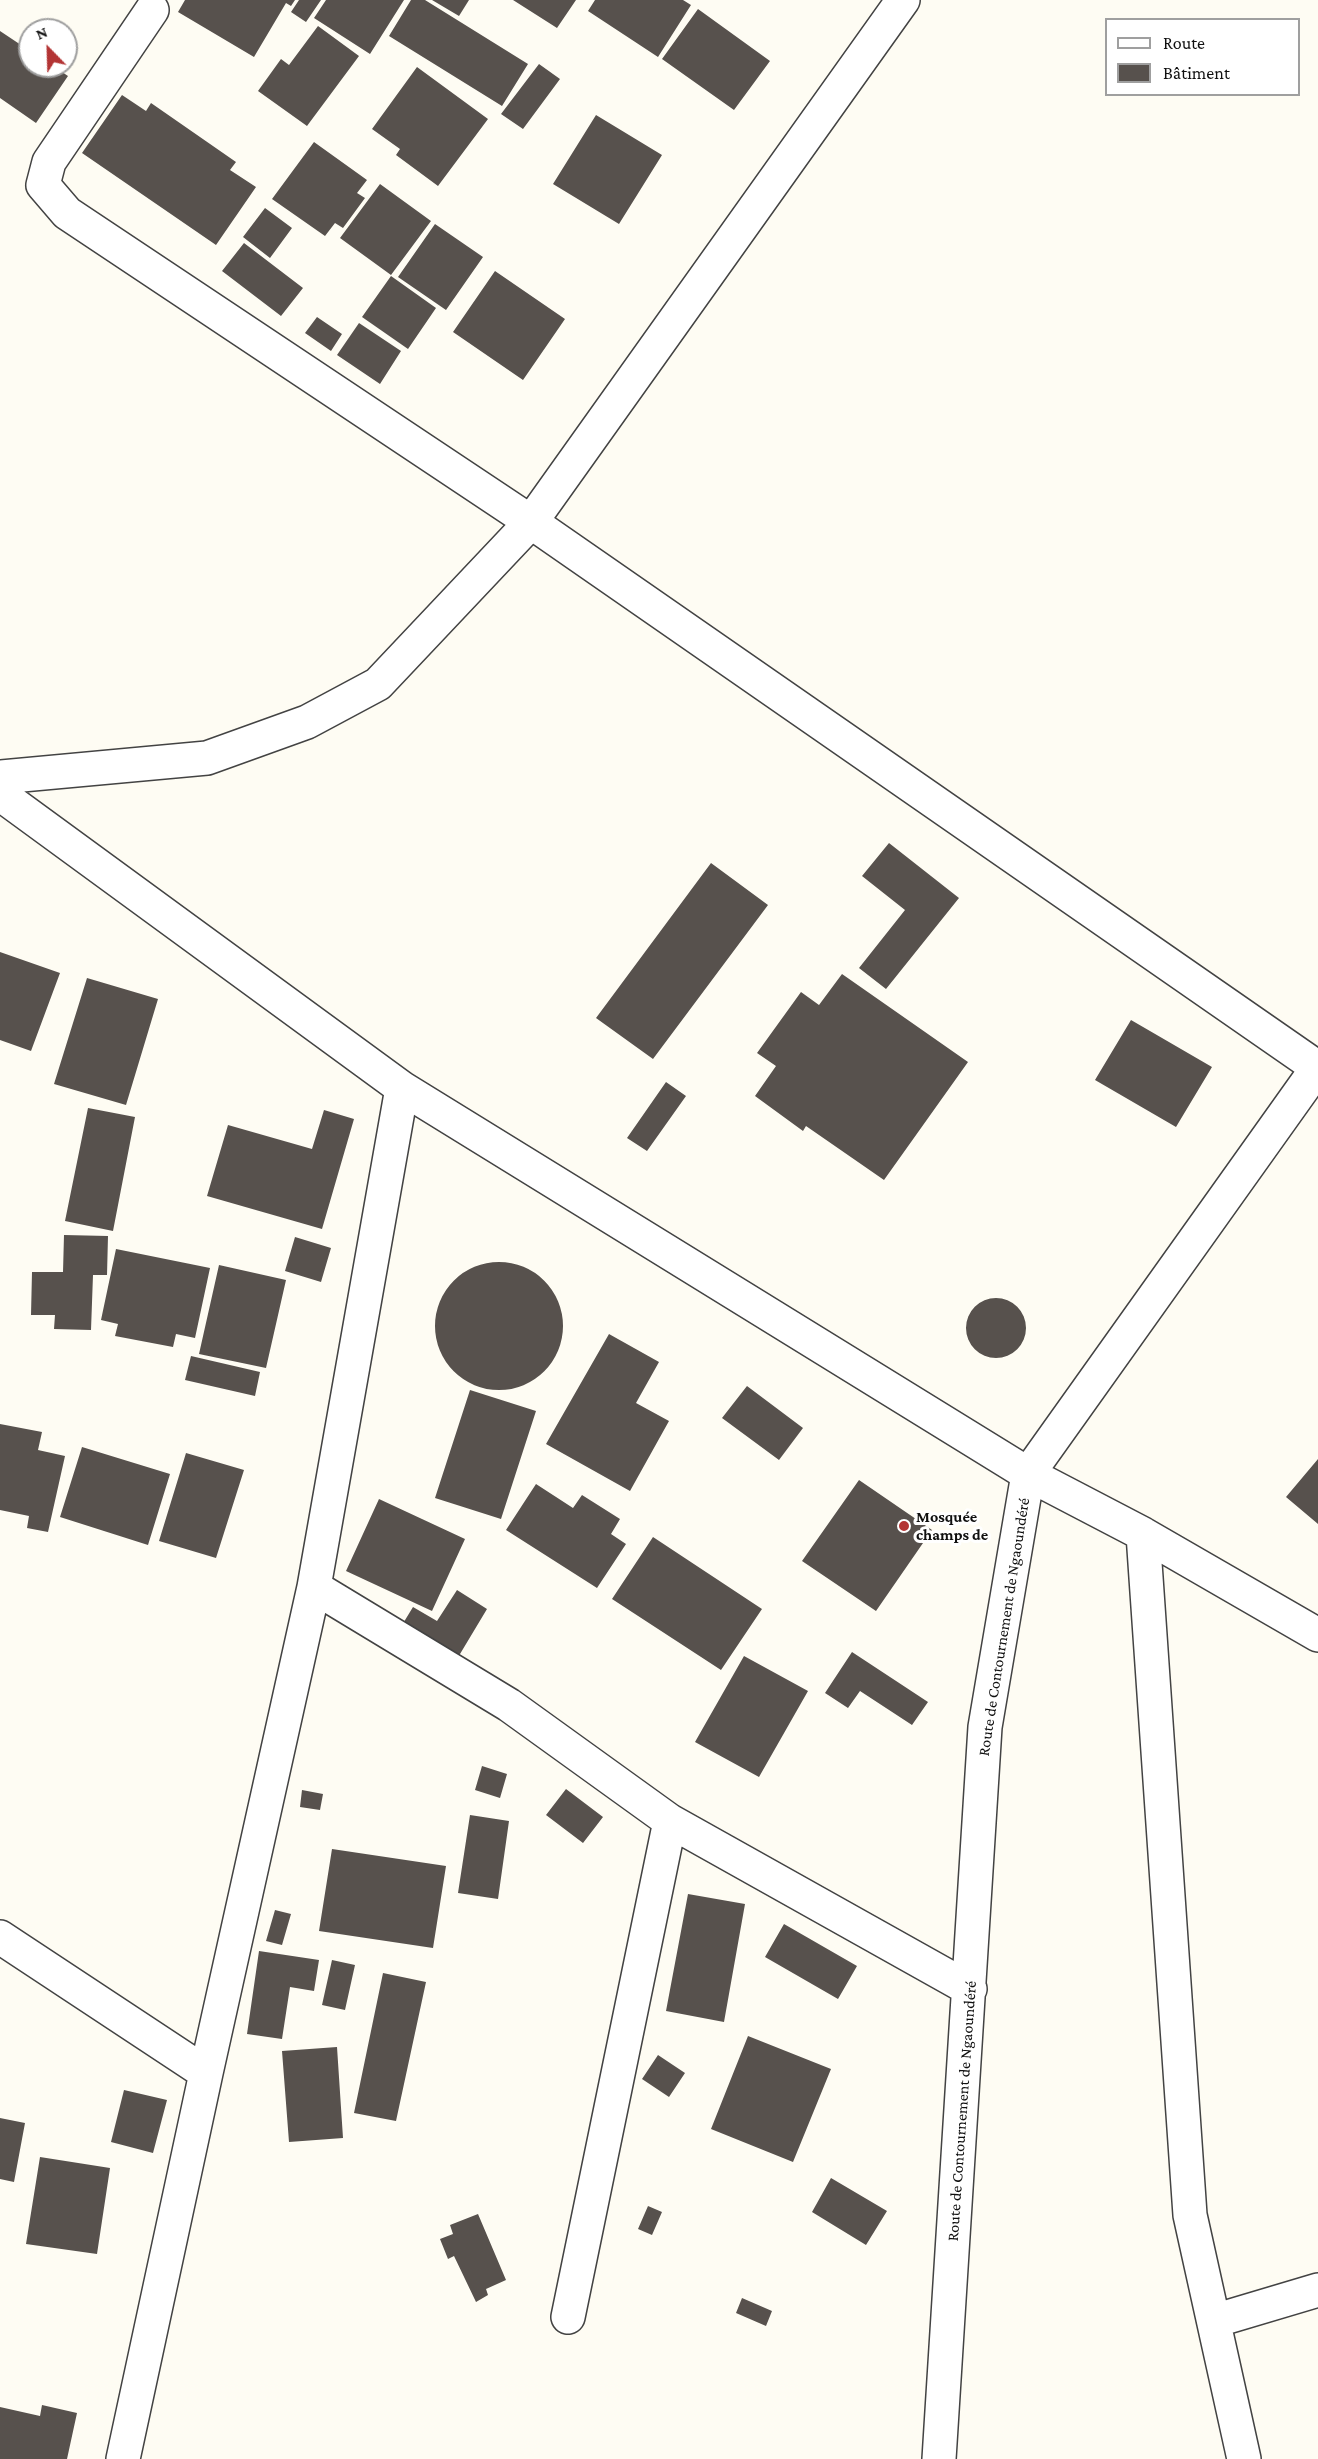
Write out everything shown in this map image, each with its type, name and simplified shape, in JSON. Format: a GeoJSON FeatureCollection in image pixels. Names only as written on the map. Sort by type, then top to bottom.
{"type":"FeatureCollection","features":[{"type":"Feature","properties":{"kind":"street"},"geometry":{"type":"LineString","coordinates":[[0,777],[207,758],[307,722],[378,684],[531,522],[903,0]]}},
{"type":"Feature","properties":{"kind":"street"},"geometry":{"type":"LineString","coordinates":[[152,10],[49,162],[43,186],[67,213],[531,522],[1318,1068]]}},
{"type":"Feature","properties":{"kind":"street"},"geometry":{"type":"LineString","coordinates":[[0,794],[402,1088],[1028,1474],[1143,1534],[1318,1635]]}},
{"type":"Feature","properties":{"kind":"street","name":"Route de Contournement de Ngaoundéré"},"geometry":{"type":"LineString","coordinates":[[939,2459],[985,1727],[1028,1474],[1318,1068]]}},
{"type":"Feature","properties":{"kind":"street"},"geometry":{"type":"LineString","coordinates":[[123,2459],[314,1587],[402,1088]]}},
{"type":"Feature","properties":{"kind":"street"},"geometry":{"type":"LineString","coordinates":[[1143,1534],[1190,2216],[1245,2459]]}},
{"type":"Feature","properties":{"kind":"street"},"geometry":{"type":"LineString","coordinates":[[314,1587],[509,1705],[670,1821],[970,1989]]}},
{"type":"Feature","properties":{"kind":"street"},"geometry":{"type":"LineString","coordinates":[[568,2317],[670,1821]]}},
{"type":"Feature","properties":{"kind":"street"},"geometry":{"type":"LineString","coordinates":[[0,1936],[206,2073]]}},
{"type":"Feature","properties":{"kind":"street"},"geometry":{"type":"LineString","coordinates":[[1214,2321],[1318,2290]]}},
{"type":"Feature","properties":{"kind":"building"},"geometry":{"type":"Polygon","coordinates":[[[185,0],[295,0],[291,6],[286,3],[254,57],[178,12],[185,0]]]}},
{"type":"Feature","properties":{"kind":"building"},"geometry":{"type":"Polygon","coordinates":[[[299,0],[321,0],[306,22],[291,12],[299,0]]]}},
{"type":"Feature","properties":{"kind":"building"},"geometry":{"type":"Polygon","coordinates":[[[326,0],[404,0],[370,54],[314,18],[326,0]]]}},
{"type":"Feature","properties":{"kind":"building"},"geometry":{"type":"Polygon","coordinates":[[[411,0],[425,0],[528,64],[502,106],[389,36],[411,0]]]}},
{"type":"Feature","properties":{"kind":"building"},"geometry":{"type":"Polygon","coordinates":[[[432,0],[469,0],[459,16],[432,0]]]}},
{"type":"Feature","properties":{"kind":"building"},"geometry":{"type":"Polygon","coordinates":[[[513,0],[576,0],[557,28],[513,0]]]}},
{"type":"Feature","properties":{"kind":"building"},"geometry":{"type":"Polygon","coordinates":[[[595,0],[683,0],[691,5],[658,57],[588,11],[595,0]]]}},
{"type":"Feature","properties":{"kind":"building"},"geometry":{"type":"Polygon","coordinates":[[[698,9],[770,61],[734,110],[662,59],[698,9]]]}},
{"type":"Feature","properties":{"kind":"building"},"geometry":{"type":"Polygon","coordinates":[[[318,26],[359,56],[307,126],[258,91],[281,59],[289,65],[318,26]]]}},
{"type":"Feature","properties":{"kind":"building"},"geometry":{"type":"Polygon","coordinates":[[[0,31],[18,43],[18,78],[67,78],[36,123],[0,98],[0,31]]]}},
{"type":"Feature","properties":{"kind":"building"},"geometry":{"type":"Polygon","coordinates":[[[539,64],[560,79],[523,129],[501,114],[539,64]]]}},
{"type":"Feature","properties":{"kind":"building"},"geometry":{"type":"Polygon","coordinates":[[[417,67],[488,119],[438,186],[396,155],[400,149],[372,129],[417,67]]]}},
{"type":"Feature","properties":{"kind":"building"},"geometry":{"type":"Polygon","coordinates":[[[122,95],[146,111],[151,103],[236,162],[230,170],[256,187],[216,245],[82,153],[122,95]]]}},
{"type":"Feature","properties":{"kind":"building"},"geometry":{"type":"Polygon","coordinates":[[[596,115],[662,155],[619,224],[553,184],[596,115]]]}},
{"type":"Feature","properties":{"kind":"building"},"geometry":{"type":"Polygon","coordinates":[[[314,142],[367,180],[357,193],[365,198],[343,228],[335,223],[325,236],[272,199],[314,142]]]}},
{"type":"Feature","properties":{"kind":"building"},"geometry":{"type":"Polygon","coordinates":[[[380,184],[431,221],[391,275],[340,238],[380,184]]]}},
{"type":"Feature","properties":{"kind":"building"},"geometry":{"type":"Polygon","coordinates":[[[265,208],[292,228],[270,258],[243,237],[265,208]]]}},
{"type":"Feature","properties":{"kind":"building"},"geometry":{"type":"Polygon","coordinates":[[[435,224],[483,257],[446,310],[398,277],[435,224]]]}},
{"type":"Feature","properties":{"kind":"building"},"geometry":{"type":"Polygon","coordinates":[[[244,243],[303,288],[281,316],[222,271],[244,243]]]}},
{"type":"Feature","properties":{"kind":"building"},"geometry":{"type":"Polygon","coordinates":[[[495,271],[565,319],[523,380],[453,332],[495,271]]]}},
{"type":"Feature","properties":{"kind":"building"},"geometry":{"type":"Polygon","coordinates":[[[391,276],[436,308],[408,349],[362,317],[391,276]]]}},
{"type":"Feature","properties":{"kind":"building"},"geometry":{"type":"Polygon","coordinates":[[[317,317],[342,334],[331,351],[305,333],[317,317]]]}},
{"type":"Feature","properties":{"kind":"building"},"geometry":{"type":"Polygon","coordinates":[[[359,323],[401,351],[380,384],[337,355],[359,323]]]}},
{"type":"Feature","properties":{"kind":"building"},"geometry":{"type":"Polygon","coordinates":[[[889,843],[959,898],[886,989],[859,968],[905,910],[862,876],[889,843]]]}},
{"type":"Feature","properties":{"kind":"building"},"geometry":{"type":"Polygon","coordinates":[[[711,863],[768,905],[653,1059],[596,1018],[711,863]]]}},
{"type":"Feature","properties":{"kind":"building"},"geometry":{"type":"Polygon","coordinates":[[[0,952],[60,973],[31,1051],[0,1040],[0,952]]]}},
{"type":"Feature","properties":{"kind":"building"},"geometry":{"type":"Polygon","coordinates":[[[842,974],[968,1062],[884,1180],[806,1126],[803,1131],[755,1096],[776,1066],[757,1053],[801,992],[819,1005],[842,974]]]}},
{"type":"Feature","properties":{"kind":"building"},"geometry":{"type":"Polygon","coordinates":[[[87,978],[158,999],[126,1105],[54,1084],[87,978]]]}},
{"type":"Feature","properties":{"kind":"building"},"geometry":{"type":"Polygon","coordinates":[[[1131,1020],[1212,1067],[1176,1127],[1095,1080],[1131,1020]]]}},
{"type":"Feature","properties":{"kind":"building"},"geometry":{"type":"Polygon","coordinates":[[[666,1082],[686,1096],[647,1151],[627,1138],[666,1082]]]}},
{"type":"Feature","properties":{"kind":"building"},"geometry":{"type":"Polygon","coordinates":[[[88,1108],[135,1117],[113,1231],[65,1221],[88,1108]]]}},
{"type":"Feature","properties":{"kind":"building"},"geometry":{"type":"Polygon","coordinates":[[[324,1110],[354,1119],[322,1229],[207,1196],[228,1125],[312,1149],[324,1110]]]}},
{"type":"Feature","properties":{"kind":"building"},"geometry":{"type":"Polygon","coordinates":[[[64,1235],[108,1236],[107,1275],[93,1275],[91,1330],[54,1329],[55,1315],[31,1315],[32,1272],[63,1272],[64,1235]]]}},
{"type":"Feature","properties":{"kind":"building"},"geometry":{"type":"Polygon","coordinates":[[[295,1237],[331,1248],[321,1282],[285,1271],[295,1237]]]}},
{"type":"Feature","properties":{"kind":"building"},"geometry":{"type":"Polygon","coordinates":[[[116,1249],[210,1268],[195,1338],[176,1334],[173,1347],[115,1336],[118,1324],[101,1320],[116,1249]]]}},
{"type":"Feature","properties":{"kind":"building"},"geometry":{"type":"Polygon","coordinates":[[[499,1262],[523,1267],[544,1281],[558,1302],[563,1326],[558,1350],[544,1371],[523,1385],[499,1390],[475,1385],[454,1371],[440,1350],[435,1326],[440,1302],[454,1281],[475,1267],[499,1262]]]}},
{"type":"Feature","properties":{"kind":"building"},"geometry":{"type":"Polygon","coordinates":[[[219,1265],[286,1280],[266,1368],[199,1354],[219,1265]]]}},
{"type":"Feature","properties":{"kind":"building"},"geometry":{"type":"Polygon","coordinates":[[[996,1298],[1013,1303],[1021,1311],[1026,1328],[1021,1345],[1013,1353],[996,1358],[979,1353],[971,1345],[966,1328],[971,1311],[979,1303],[996,1298]]]}},
{"type":"Feature","properties":{"kind":"building"},"geometry":{"type":"Polygon","coordinates":[[[609,1334],[659,1362],[636,1403],[669,1421],[630,1491],[546,1444],[609,1334]]]}},
{"type":"Feature","properties":{"kind":"building"},"geometry":{"type":"Polygon","coordinates":[[[191,1356],[260,1372],[255,1396],[185,1380],[191,1356]]]}},
{"type":"Feature","properties":{"kind":"building"},"geometry":{"type":"Polygon","coordinates":[[[747,1386],[803,1428],[779,1460],[722,1418],[747,1386]]]}},
{"type":"Feature","properties":{"kind":"building"},"geometry":{"type":"Polygon","coordinates":[[[470,1390],[536,1411],[501,1519],[435,1498],[470,1390]]]}},
{"type":"Feature","properties":{"kind":"building"},"geometry":{"type":"Polygon","coordinates":[[[0,1424],[42,1432],[38,1450],[65,1456],[48,1532],[27,1528],[29,1516],[0,1510],[0,1424]]]}},
{"type":"Feature","properties":{"kind":"building"},"geometry":{"type":"Polygon","coordinates":[[[82,1447],[170,1474],[148,1545],[60,1517],[82,1447]]]}},
{"type":"Feature","properties":{"kind":"building"},"geometry":{"type":"Polygon","coordinates":[[[186,1453],[244,1470],[216,1558],[159,1541],[186,1453]]]}},
{"type":"Feature","properties":{"kind":"building"},"geometry":{"type":"Polygon","coordinates":[[[1318,1459],[1318,1524],[1286,1497],[1318,1459]]]}},
{"type":"Feature","properties":{"kind":"building"},"geometry":{"type":"Polygon","coordinates":[[[859,1480],[932,1530],[876,1611],[802,1561],[859,1480]]]}},
{"type":"Feature","properties":{"kind":"building"},"geometry":{"type":"Polygon","coordinates":[[[536,1484],[573,1508],[582,1495],[620,1519],[611,1534],[626,1544],[597,1588],[506,1530],[536,1484]]]}},
{"type":"Feature","properties":{"kind":"building"},"geometry":{"type":"Polygon","coordinates":[[[379,1499],[465,1539],[432,1611],[346,1571],[379,1499]]]}},
{"type":"Feature","properties":{"kind":"building"},"geometry":{"type":"Polygon","coordinates":[[[653,1537],[762,1609],[721,1670],[612,1599],[653,1537]]]}},
{"type":"Feature","properties":{"kind":"building"},"geometry":{"type":"Polygon","coordinates":[[[457,1590],[487,1609],[454,1664],[399,1630],[413,1607],[437,1621],[457,1590]]]}},
{"type":"Feature","properties":{"kind":"building"},"geometry":{"type":"Polygon","coordinates":[[[852,1652],[928,1702],[912,1725],[860,1691],[848,1708],[825,1693],[852,1652]]]}},
{"type":"Feature","properties":{"kind":"building"},"geometry":{"type":"Polygon","coordinates":[[[744,1656],[808,1691],[759,1777],[695,1742],[744,1656]]]}},
{"type":"Feature","properties":{"kind":"building"},"geometry":{"type":"Polygon","coordinates":[[[482,1766],[507,1774],[500,1798],[475,1790],[482,1766]]]}},
{"type":"Feature","properties":{"kind":"building"},"geometry":{"type":"Polygon","coordinates":[[[566,1789],[603,1817],[583,1843],[546,1815],[566,1789]]]}},
{"type":"Feature","properties":{"kind":"building"},"geometry":{"type":"Polygon","coordinates":[[[302,1790],[323,1794],[320,1810],[300,1807],[302,1790]]]}},
{"type":"Feature","properties":{"kind":"building"},"geometry":{"type":"Polygon","coordinates":[[[470,1815],[509,1821],[498,1899],[458,1893],[470,1815]]]}},
{"type":"Feature","properties":{"kind":"building"},"geometry":{"type":"Polygon","coordinates":[[[332,1849],[446,1866],[433,1948],[319,1931],[332,1849]]]}},
{"type":"Feature","properties":{"kind":"building"},"geometry":{"type":"Polygon","coordinates":[[[688,1894],[745,1904],[724,2022],[666,2011],[688,1894]]]}},
{"type":"Feature","properties":{"kind":"building"},"geometry":{"type":"Polygon","coordinates":[[[275,1910],[291,1914],[282,1945],[266,1941],[275,1910]]]}},
{"type":"Feature","properties":{"kind":"building"},"geometry":{"type":"Polygon","coordinates":[[[784,1924],[857,1966],[838,1999],[765,1957],[784,1924]]]}},
{"type":"Feature","properties":{"kind":"building"},"geometry":{"type":"Polygon","coordinates":[[[259,1951],[319,1960],[314,1991],[290,1987],[282,2039],[247,2034],[259,1951]]]}},
{"type":"Feature","properties":{"kind":"building"},"geometry":{"type":"Polygon","coordinates":[[[332,1960],[355,1965],[345,2010],[322,2005],[332,1960]]]}},
{"type":"Feature","properties":{"kind":"building"},"geometry":{"type":"Polygon","coordinates":[[[383,1973],[426,1982],[396,2121],[354,2113],[383,1973]]]}},
{"type":"Feature","properties":{"kind":"building"},"geometry":{"type":"Polygon","coordinates":[[[748,2036],[831,2069],[793,2162],[711,2129],[748,2036]]]}},
{"type":"Feature","properties":{"kind":"building"},"geometry":{"type":"Polygon","coordinates":[[[337,2047],[343,2138],[289,2142],[282,2051],[337,2047]]]}},
{"type":"Feature","properties":{"kind":"building"},"geometry":{"type":"Polygon","coordinates":[[[658,2055],[685,2073],[669,2097],[642,2079],[658,2055]]]}},
{"type":"Feature","properties":{"kind":"building"},"geometry":{"type":"Polygon","coordinates":[[[124,2090],[167,2100],[153,2153],[111,2142],[124,2090]]]}},
{"type":"Feature","properties":{"kind":"building"},"geometry":{"type":"Polygon","coordinates":[[[0,2118],[25,2123],[14,2182],[0,2179],[0,2118]]]}},
{"type":"Feature","properties":{"kind":"building"},"geometry":{"type":"Polygon","coordinates":[[[40,2157],[110,2168],[97,2254],[26,2244],[40,2157]]]}},
{"type":"Feature","properties":{"kind":"building"},"geometry":{"type":"Polygon","coordinates":[[[831,2178],[887,2211],[866,2245],[812,2212],[831,2178]]]}},
{"type":"Feature","properties":{"kind":"building"},"geometry":{"type":"Polygon","coordinates":[[[648,2206],[662,2212],[652,2235],[638,2229],[648,2206]]]}},
{"type":"Feature","properties":{"kind":"building"},"geometry":{"type":"Polygon","coordinates":[[[478,2214],[506,2280],[486,2289],[488,2295],[476,2302],[454,2256],[448,2259],[440,2239],[453,2234],[450,2225],[478,2214]]]}},
{"type":"Feature","properties":{"kind":"building"},"geometry":{"type":"Polygon","coordinates":[[[742,2298],[772,2311],[766,2326],[736,2313],[742,2298]]]}},
{"type":"Feature","properties":{"kind":"building"},"geometry":{"type":"Polygon","coordinates":[[[42,2405],[77,2413],[67,2459],[0,2459],[0,2407],[40,2416],[42,2405]]]}},
{"type":"Feature","properties":{"kind":"place","name":"Mosquée champs de"},"geometry":{"type":"Point","coordinates":[904,1526]}}]}
